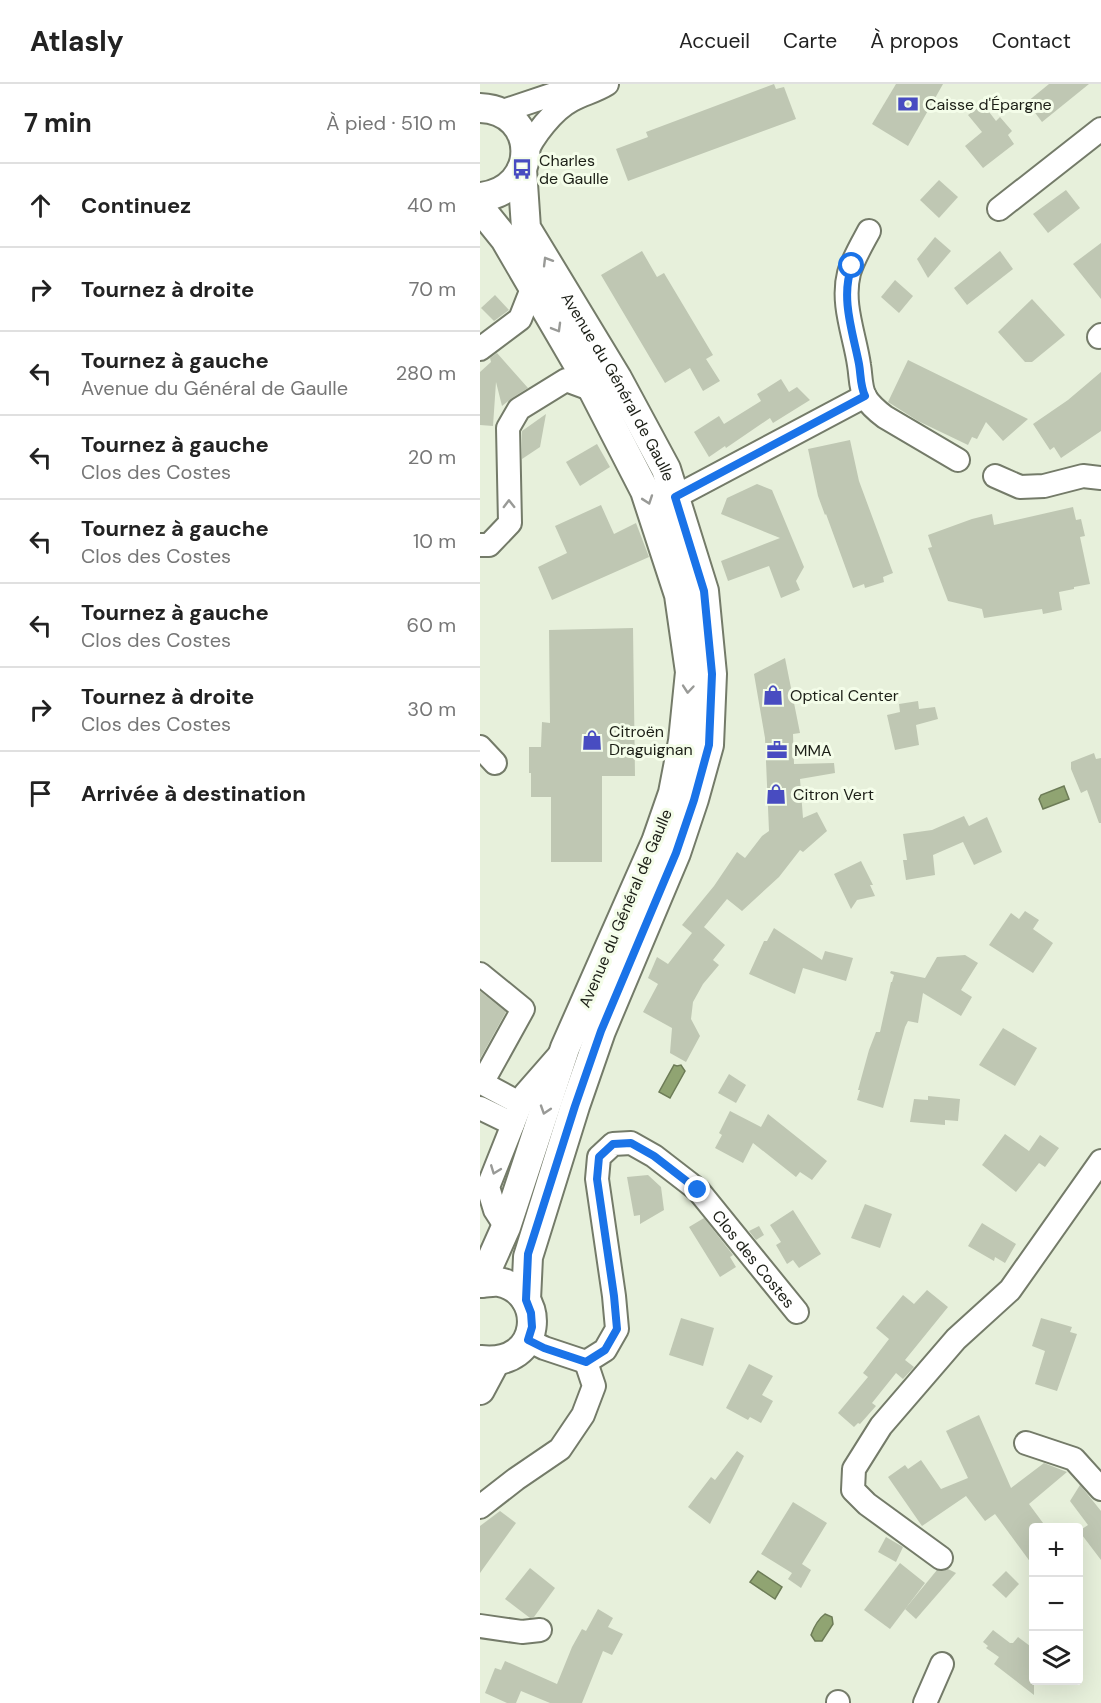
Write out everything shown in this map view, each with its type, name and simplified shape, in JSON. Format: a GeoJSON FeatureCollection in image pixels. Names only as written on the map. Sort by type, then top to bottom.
{"type":"FeatureCollection","features":[{"type":"Feature","properties":{"kind":"main road","name":"Avenue du Général de Gaulle"},"geometry":{"type":"LineString","coordinates":[[490,110],[516,125],[522,134],[526,228],[617,378],[666,469],[704,591],[712,674],[709,745],[694,800],[676,853],[601,1031],[528,1254],[526,1300],[531,1313],[532,1327],[528,1340]]}},
{"type":"Feature","properties":{"kind":"main road"},"geometry":{"type":"LineString","coordinates":[[480,197],[501,192],[510,186],[524,162]]}},
{"type":"Feature","properties":{"kind":"main road","name":"Avenue du Général de Gaulle"},"geometry":{"type":"LineString","coordinates":[[480,208],[505,239],[533,286],[593,390],[645,492],[680,595],[690,672],[683,741],[673,793],[656,842],[565,1048],[506,1227],[480,1283],[498,1282],[514,1288],[526,1300]]}},
{"type":"Feature","properties":{"kind":"main road"},"geometry":{"type":"LineString","coordinates":[[480,1390],[488,1361],[514,1355],[528,1340]]}},
{"type":"Feature","properties":{"kind":"street"},"geometry":{"type":"LineString","coordinates":[[490,110],[585,84]]}},
{"type":"Feature","properties":{"kind":"street"},"geometry":{"type":"LineString","coordinates":[[524,162],[530,142],[563,106],[607,84]]}},
{"type":"Feature","properties":{"kind":"street"},"geometry":{"type":"LineString","coordinates":[[999,209],[1101,129]]}},
{"type":"Feature","properties":{"kind":"street"},"geometry":{"type":"LineString","coordinates":[[869,231],[852,266],[848,280],[848,308],[860,367],[861,387],[876,411],[958,460]]}},
{"type":"Feature","properties":{"kind":"street"},"geometry":{"type":"LineString","coordinates":[[480,349],[520,319],[533,286]]}},
{"type":"Feature","properties":{"kind":"street"},"geometry":{"type":"LineString","coordinates":[[480,545],[489,545],[510,523],[508,428],[519,409],[566,380],[593,390]]}},
{"type":"Feature","properties":{"kind":"street"},"geometry":{"type":"LineString","coordinates":[[675,497],[865,396]]}},
{"type":"Feature","properties":{"kind":"street"},"geometry":{"type":"LineString","coordinates":[[995,476],[1020,487],[1044,486],[1083,476],[1101,478]]}},
{"type":"Feature","properties":{"kind":"street"},"geometry":{"type":"LineString","coordinates":[[480,974],[523,1009],[481,1083],[517,1114]]}},
{"type":"Feature","properties":{"kind":"street"},"geometry":{"type":"LineString","coordinates":[[506,1227],[495,1210],[488,1187],[525,1094],[565,1048]]}},
{"type":"Feature","properties":{"kind":"street"},"geometry":{"type":"LineString","coordinates":[[480,1108],[517,1114]]}},
{"type":"Feature","properties":{"kind":"street","name":"Clos des Costes"},"geometry":{"type":"LineString","coordinates":[[586,1362],[605,1350],[617,1329],[597,1179],[599,1157],[613,1144],[631,1143],[654,1156],[698,1190],[797,1312]]}},
{"type":"Feature","properties":{"kind":"street"},"geometry":{"type":"LineString","coordinates":[[941,1558],[867,1504],[853,1490],[854,1470],[881,1426],[920,1380],[956,1339],[1010,1290],[1101,1161]]}},
{"type":"Feature","properties":{"kind":"street"},"geometry":{"type":"LineString","coordinates":[[480,1507],[560,1449],[583,1415],[594,1386],[586,1362],[544,1348],[528,1340]]}},
{"type":"Feature","properties":{"kind":"street"},"geometry":{"type":"LineString","coordinates":[[1026,1443],[1074,1459],[1101,1489]]}},
{"type":"Feature","properties":{"kind":"street"},"geometry":{"type":"LineString","coordinates":[[480,1626],[522,1632],[540,1630]]}},
{"type":"Feature","properties":{"kind":"street"},"geometry":{"type":"LineString","coordinates":[[925,1703],[942,1664]]}},
{"type":"Feature","properties":{"kind":"shaded area"},"geometry":{"type":"Polygon","coordinates":[[[1064,786],[1069,799],[1043,809],[1039,799],[1041,795],[1064,786]]]}},
{"type":"Feature","properties":{"kind":"shaded area"},"geometry":{"type":"Polygon","coordinates":[[[674,1065],[681,1065],[685,1071],[670,1098],[659,1092],[674,1065]]]}},
{"type":"Feature","properties":{"kind":"shaded area"},"geometry":{"type":"Polygon","coordinates":[[[758,1571],[782,1587],[775,1599],[750,1582],[758,1571]]]}},
{"type":"Feature","properties":{"kind":"shaded area"},"geometry":{"type":"Polygon","coordinates":[[[825,1614],[832,1617],[833,1624],[822,1641],[815,1641],[811,1635],[816,1623],[825,1614]]]}},
{"type":"Feature","properties":{"kind":"building"},"geometry":{"type":"Polygon","coordinates":[[[774,84],[776,89],[784,87],[796,119],[628,181],[616,149],[648,137],[646,132],[774,84]]]}},
{"type":"Feature","properties":{"kind":"building","name":"Caisse d'Épargne"},"geometry":{"type":"Polygon","coordinates":[[[896,84],[943,84],[908,146],[872,124],[896,84]]]}},
{"type":"Feature","properties":{"kind":"building"},"geometry":{"type":"Polygon","coordinates":[[[1049,84],[1089,84],[1042,122],[1027,102],[1049,84]]]}},
{"type":"Feature","properties":{"kind":"building"},"geometry":{"type":"Polygon","coordinates":[[[983,104],[996,121],[1000,117],[1012,131],[1008,135],[1014,144],[983,168],[965,146],[982,132],[968,115],[983,104]]]}},
{"type":"Feature","properties":{"kind":"building"},"geometry":{"type":"Polygon","coordinates":[[[939,180],[958,197],[939,218],[920,200],[939,180]]]}},
{"type":"Feature","properties":{"kind":"building"},"geometry":{"type":"Polygon","coordinates":[[[1066,190],[1080,208],[1048,233],[1033,214],[1066,190]]]}},
{"type":"Feature","properties":{"kind":"building"},"geometry":{"type":"Polygon","coordinates":[[[935,237],[951,251],[928,278],[917,259],[935,237]]]}},
{"type":"Feature","properties":{"kind":"building"},"geometry":{"type":"Polygon","coordinates":[[[1101,243],[1101,299],[1073,264],[1101,243]]]}},
{"type":"Feature","properties":{"kind":"building"},"geometry":{"type":"Polygon","coordinates":[[[642,251],[657,277],[664,273],[713,355],[706,359],[720,381],[703,391],[690,368],[665,383],[601,275],[642,251]]]}},
{"type":"Feature","properties":{"kind":"building"},"geometry":{"type":"Polygon","coordinates":[[[1000,251],[1013,269],[967,305],[954,288],[1000,251]]]}},
{"type":"Feature","properties":{"kind":"building"},"geometry":{"type":"Polygon","coordinates":[[[895,280],[913,296],[899,313],[881,297],[895,280]]]}},
{"type":"Feature","properties":{"kind":"building"},"geometry":{"type":"Polygon","coordinates":[[[495,295],[509,310],[494,321],[481,308],[495,295]]]}},
{"type":"Feature","properties":{"kind":"building"},"geometry":{"type":"Polygon","coordinates":[[[1032,299],[1065,335],[1032,362],[1025,362],[998,332],[1032,299]]]}},
{"type":"Feature","properties":{"kind":"building"},"geometry":{"type":"Polygon","coordinates":[[[497,353],[528,388],[502,406],[496,382],[493,426],[480,425],[480,372],[491,362],[490,358],[497,353]]]}},
{"type":"Feature","properties":{"kind":"building"},"geometry":{"type":"Polygon","coordinates":[[[908,360],[1028,419],[1003,441],[986,422],[977,439],[972,437],[968,445],[918,421],[888,402],[908,360]]]}},
{"type":"Feature","properties":{"kind":"building"},"geometry":{"type":"Polygon","coordinates":[[[1101,372],[1101,431],[1061,458],[1054,447],[1050,450],[1033,424],[1068,400],[1101,372]]]}},
{"type":"Feature","properties":{"kind":"building"},"geometry":{"type":"Polygon","coordinates":[[[781,379],[789,392],[797,387],[810,400],[773,423],[770,418],[709,457],[694,432],[719,416],[724,424],[761,401],[757,394],[781,379]]]}},
{"type":"Feature","properties":{"kind":"building"},"geometry":{"type":"Polygon","coordinates":[[[546,414],[540,447],[522,459],[522,431],[546,414]]]}},
{"type":"Feature","properties":{"kind":"building"},"geometry":{"type":"Polygon","coordinates":[[[850,440],[859,481],[893,573],[883,577],[884,582],[865,588],[864,584],[853,588],[818,496],[808,449],[850,440]]]}},
{"type":"Feature","properties":{"kind":"building"},"geometry":{"type":"Polygon","coordinates":[[[597,444],[610,467],[580,486],[566,462],[597,444]]]}},
{"type":"Feature","properties":{"kind":"building"},"geometry":{"type":"Polygon","coordinates":[[[757,484],[772,490],[804,567],[796,581],[800,590],[781,598],[769,566],[728,581],[721,561],[780,538],[721,514],[727,498],[757,484]]]}},
{"type":"Feature","properties":{"kind":"building"},"geometry":{"type":"Polygon","coordinates":[[[601,505],[614,534],[636,523],[649,557],[552,600],[538,567],[567,553],[555,526],[601,505]]]}},
{"type":"Feature","properties":{"kind":"building"},"geometry":{"type":"Polygon","coordinates":[[[1073,507],[1076,520],[1081,519],[1085,536],[1080,537],[1090,584],[1059,592],[1062,610],[1043,614],[1042,609],[984,618],[982,609],[948,601],[928,548],[932,547],[928,535],[992,514],[994,525],[1073,507]]]}},
{"type":"Feature","properties":{"kind":"building","name":"Citroën Draguignan"},"geometry":{"type":"Polygon","coordinates":[[[633,628],[635,776],[602,776],[602,862],[551,862],[551,797],[531,797],[531,773],[529,773],[529,747],[541,747],[542,722],[550,723],[549,630],[633,628]]]}},
{"type":"Feature","properties":{"kind":"building"},"geometry":{"type":"Polygon","coordinates":[[[785,658],[800,733],[793,734],[794,764],[834,763],[835,773],[800,779],[803,818],[817,812],[827,831],[803,852],[800,850],[779,877],[742,911],[727,899],[704,927],[725,945],[713,960],[719,965],[703,984],[693,1002],[691,1019],[700,1036],[686,1062],[670,1053],[672,1028],[643,1012],[658,984],[648,978],[657,957],[668,964],[692,933],[682,925],[714,886],[737,852],[745,858],[762,836],[769,831],[765,738],[754,674],[785,658]]]}},
{"type":"Feature","properties":{"kind":"building"},"geometry":{"type":"Polygon","coordinates":[[[918,701],[919,709],[935,707],[938,719],[916,725],[919,745],[895,750],[887,715],[900,712],[899,704],[918,701]]]}},
{"type":"Feature","properties":{"kind":"building"},"geometry":{"type":"Polygon","coordinates":[[[1094,753],[1096,759],[1101,758],[1101,823],[1099,823],[1087,790],[1081,793],[1071,769],[1071,762],[1094,753]]]}},
{"type":"Feature","properties":{"kind":"building"},"geometry":{"type":"Polygon","coordinates":[[[964,816],[969,826],[987,817],[1002,852],[974,865],[963,842],[933,855],[935,875],[906,880],[903,860],[907,860],[903,834],[932,830],[964,816]]]}},
{"type":"Feature","properties":{"kind":"building"},"geometry":{"type":"Polygon","coordinates":[[[861,861],[873,885],[870,885],[875,896],[857,900],[851,909],[834,874],[861,861]]]}},
{"type":"Feature","properties":{"kind":"building"},"geometry":{"type":"Polygon","coordinates":[[[1025,911],[1039,920],[1033,929],[1053,943],[1033,973],[989,945],[1011,913],[1019,919],[1025,911]]]}},
{"type":"Feature","properties":{"kind":"building"},"geometry":{"type":"Polygon","coordinates":[[[774,928],[822,960],[825,951],[853,958],[846,981],[803,968],[795,994],[749,974],[764,941],[767,941],[774,928]]]}},
{"type":"Feature","properties":{"kind":"building"},"geometry":{"type":"Polygon","coordinates":[[[965,955],[978,963],[961,990],[972,997],[961,1016],[923,993],[918,1023],[908,1021],[905,1027],[883,1108],[857,1100],[869,1050],[876,1032],[880,1032],[894,975],[890,973],[891,971],[925,978],[937,957],[965,955]]]}},
{"type":"Feature","properties":{"kind":"building"},"geometry":{"type":"Polygon","coordinates":[[[480,991],[506,1012],[480,1059],[480,991]]]}},
{"type":"Feature","properties":{"kind":"building"},"geometry":{"type":"Polygon","coordinates":[[[1003,1028],[1037,1048],[1015,1086],[979,1065],[1003,1028]]]}},
{"type":"Feature","properties":{"kind":"building"},"geometry":{"type":"Polygon","coordinates":[[[729,1074],[746,1085],[736,1103],[718,1093],[729,1074]]]}},
{"type":"Feature","properties":{"kind":"building"},"geometry":{"type":"Polygon","coordinates":[[[928,1096],[960,1099],[958,1121],[945,1120],[945,1125],[910,1122],[914,1099],[928,1100],[928,1096]]]}},
{"type":"Feature","properties":{"kind":"building"},"geometry":{"type":"Polygon","coordinates":[[[730,1111],[761,1127],[768,1114],[827,1161],[812,1180],[800,1172],[796,1177],[753,1143],[743,1163],[715,1148],[722,1135],[719,1133],[730,1111]]]}},
{"type":"Feature","properties":{"kind":"building"},"geometry":{"type":"Polygon","coordinates":[[[1005,1134],[1029,1151],[1040,1135],[1059,1148],[1045,1167],[1039,1163],[1016,1192],[982,1165],[1005,1134]]]}},
{"type":"Feature","properties":{"kind":"building"},"geometry":{"type":"Polygon","coordinates":[[[648,1175],[661,1187],[664,1210],[640,1224],[640,1215],[634,1216],[627,1177],[648,1175]]]}},
{"type":"Feature","properties":{"kind":"building"},"geometry":{"type":"Polygon","coordinates":[[[865,1204],[892,1214],[880,1248],[851,1238],[865,1204]]]}},
{"type":"Feature","properties":{"kind":"building"},"geometry":{"type":"Polygon","coordinates":[[[793,1210],[821,1254],[799,1268],[793,1260],[787,1264],[776,1245],[781,1242],[770,1225],[793,1210]]]}},
{"type":"Feature","properties":{"kind":"building"},"geometry":{"type":"Polygon","coordinates":[[[704,1218],[733,1255],[730,1257],[736,1267],[720,1277],[689,1227],[704,1218]]]}},
{"type":"Feature","properties":{"kind":"building"},"geometry":{"type":"Polygon","coordinates":[[[982,1223],[1016,1244],[1005,1263],[995,1257],[994,1261],[968,1246],[982,1223]]]}},
{"type":"Feature","properties":{"kind":"building"},"geometry":{"type":"Polygon","coordinates":[[[759,1226],[764,1235],[756,1240],[749,1231],[759,1226]]]}},
{"type":"Feature","properties":{"kind":"building"},"geometry":{"type":"Polygon","coordinates":[[[927,1290],[948,1307],[905,1360],[914,1367],[903,1379],[896,1373],[872,1403],[876,1406],[860,1424],[854,1427],[838,1413],[868,1377],[863,1373],[889,1339],[876,1328],[903,1295],[914,1304],[927,1290]]]}},
{"type":"Feature","properties":{"kind":"building"},"geometry":{"type":"Polygon","coordinates":[[[681,1318],[714,1328],[703,1366],[669,1355],[681,1318]]]}},
{"type":"Feature","properties":{"kind":"building"},"geometry":{"type":"Polygon","coordinates":[[[1041,1318],[1072,1327],[1070,1332],[1077,1334],[1057,1391],[1035,1384],[1045,1351],[1032,1346],[1041,1318]]]}},
{"type":"Feature","properties":{"kind":"building"},"geometry":{"type":"Polygon","coordinates":[[[749,1364],[773,1376],[762,1395],[773,1401],[761,1423],[750,1417],[748,1420],[726,1408],[749,1364]]]}},
{"type":"Feature","properties":{"kind":"building"},"geometry":{"type":"Polygon","coordinates":[[[979,1415],[1011,1488],[1044,1463],[1067,1472],[1029,1504],[1043,1523],[1029,1523],[1029,1560],[995,1514],[985,1521],[966,1496],[922,1526],[888,1477],[905,1465],[908,1469],[921,1460],[941,1489],[968,1478],[946,1431],[979,1415]]]}},
{"type":"Feature","properties":{"kind":"building"},"geometry":{"type":"Polygon","coordinates":[[[737,1451],[744,1456],[710,1524],[688,1507],[711,1477],[715,1480],[737,1451]]]}},
{"type":"Feature","properties":{"kind":"building"},"geometry":{"type":"Polygon","coordinates":[[[1080,1485],[1101,1511],[1101,1560],[1083,1536],[1083,1528],[1088,1525],[1070,1501],[1080,1485]]]}},
{"type":"Feature","properties":{"kind":"building"},"geometry":{"type":"Polygon","coordinates":[[[793,1502],[827,1523],[802,1564],[811,1570],[801,1588],[788,1579],[792,1573],[761,1554],[793,1502]]]}},
{"type":"Feature","properties":{"kind":"building"},"geometry":{"type":"Polygon","coordinates":[[[500,1511],[516,1523],[480,1573],[480,1526],[500,1511]]]}},
{"type":"Feature","properties":{"kind":"building"},"geometry":{"type":"Polygon","coordinates":[[[886,1537],[903,1547],[896,1562],[878,1552],[886,1537]]]}},
{"type":"Feature","properties":{"kind":"building"},"geometry":{"type":"Polygon","coordinates":[[[900,1563],[925,1583],[890,1629],[864,1610],[900,1563]]]}},
{"type":"Feature","properties":{"kind":"building"},"geometry":{"type":"Polygon","coordinates":[[[530,1568],[555,1588],[534,1617],[530,1618],[505,1599],[530,1568]]]}},
{"type":"Feature","properties":{"kind":"building"},"geometry":{"type":"Polygon","coordinates":[[[948,1569],[956,1573],[916,1619],[905,1609],[937,1570],[948,1569]]]}},
{"type":"Feature","properties":{"kind":"building"},"geometry":{"type":"Polygon","coordinates":[[[1006,1571],[1019,1584],[1006,1598],[992,1585],[1006,1571]]]}},
{"type":"Feature","properties":{"kind":"building"},"geometry":{"type":"Polygon","coordinates":[[[598,1609],[613,1618],[608,1627],[623,1634],[612,1655],[603,1651],[582,1703],[550,1703],[521,1691],[516,1703],[507,1703],[485,1693],[495,1668],[501,1670],[505,1661],[557,1684],[572,1647],[582,1629],[586,1631],[598,1609]]]}},
{"type":"Feature","properties":{"kind":"building"},"geometry":{"type":"Polygon","coordinates":[[[993,1630],[1010,1643],[1018,1637],[1029,1645],[1029,1685],[1034,1685],[1034,1695],[994,1664],[999,1657],[986,1648],[988,1646],[983,1642],[993,1630]]]}},
{"type":"Feature","properties":{"kind":"place","name":"Caisse d'Épargne"},"geometry":{"type":"Point","coordinates":[908,104]}},
{"type":"Feature","properties":{"kind":"place","name":"Charles de Gaulle"},"geometry":{"type":"Point","coordinates":[522,169]}},
{"type":"Feature","properties":{"kind":"place","name":"Optical Center"},"geometry":{"type":"Point","coordinates":[773,695]}},
{"type":"Feature","properties":{"kind":"place","name":"Citroën Draguignan"},"geometry":{"type":"Point","coordinates":[592,740]}},
{"type":"Feature","properties":{"kind":"place","name":"MMA"},"geometry":{"type":"Point","coordinates":[777,750]}},
{"type":"Feature","properties":{"kind":"place","name":"Citron Vert"},"geometry":{"type":"Point","coordinates":[776,794]}},
{"type":"Feature","properties":{"kind":"route"},"geometry":{"type":"LineString","coordinates":[[698,1190],[654,1156],[631,1143],[613,1144],[599,1157],[597,1179],[617,1329],[605,1350],[586,1362],[544,1348],[528,1340],[532,1327],[531,1313],[526,1300],[528,1254],[601,1031],[676,853],[709,745],[712,674],[704,591],[675,497],[865,396],[861,387],[860,367],[848,308],[848,280],[852,266]]}}]}
